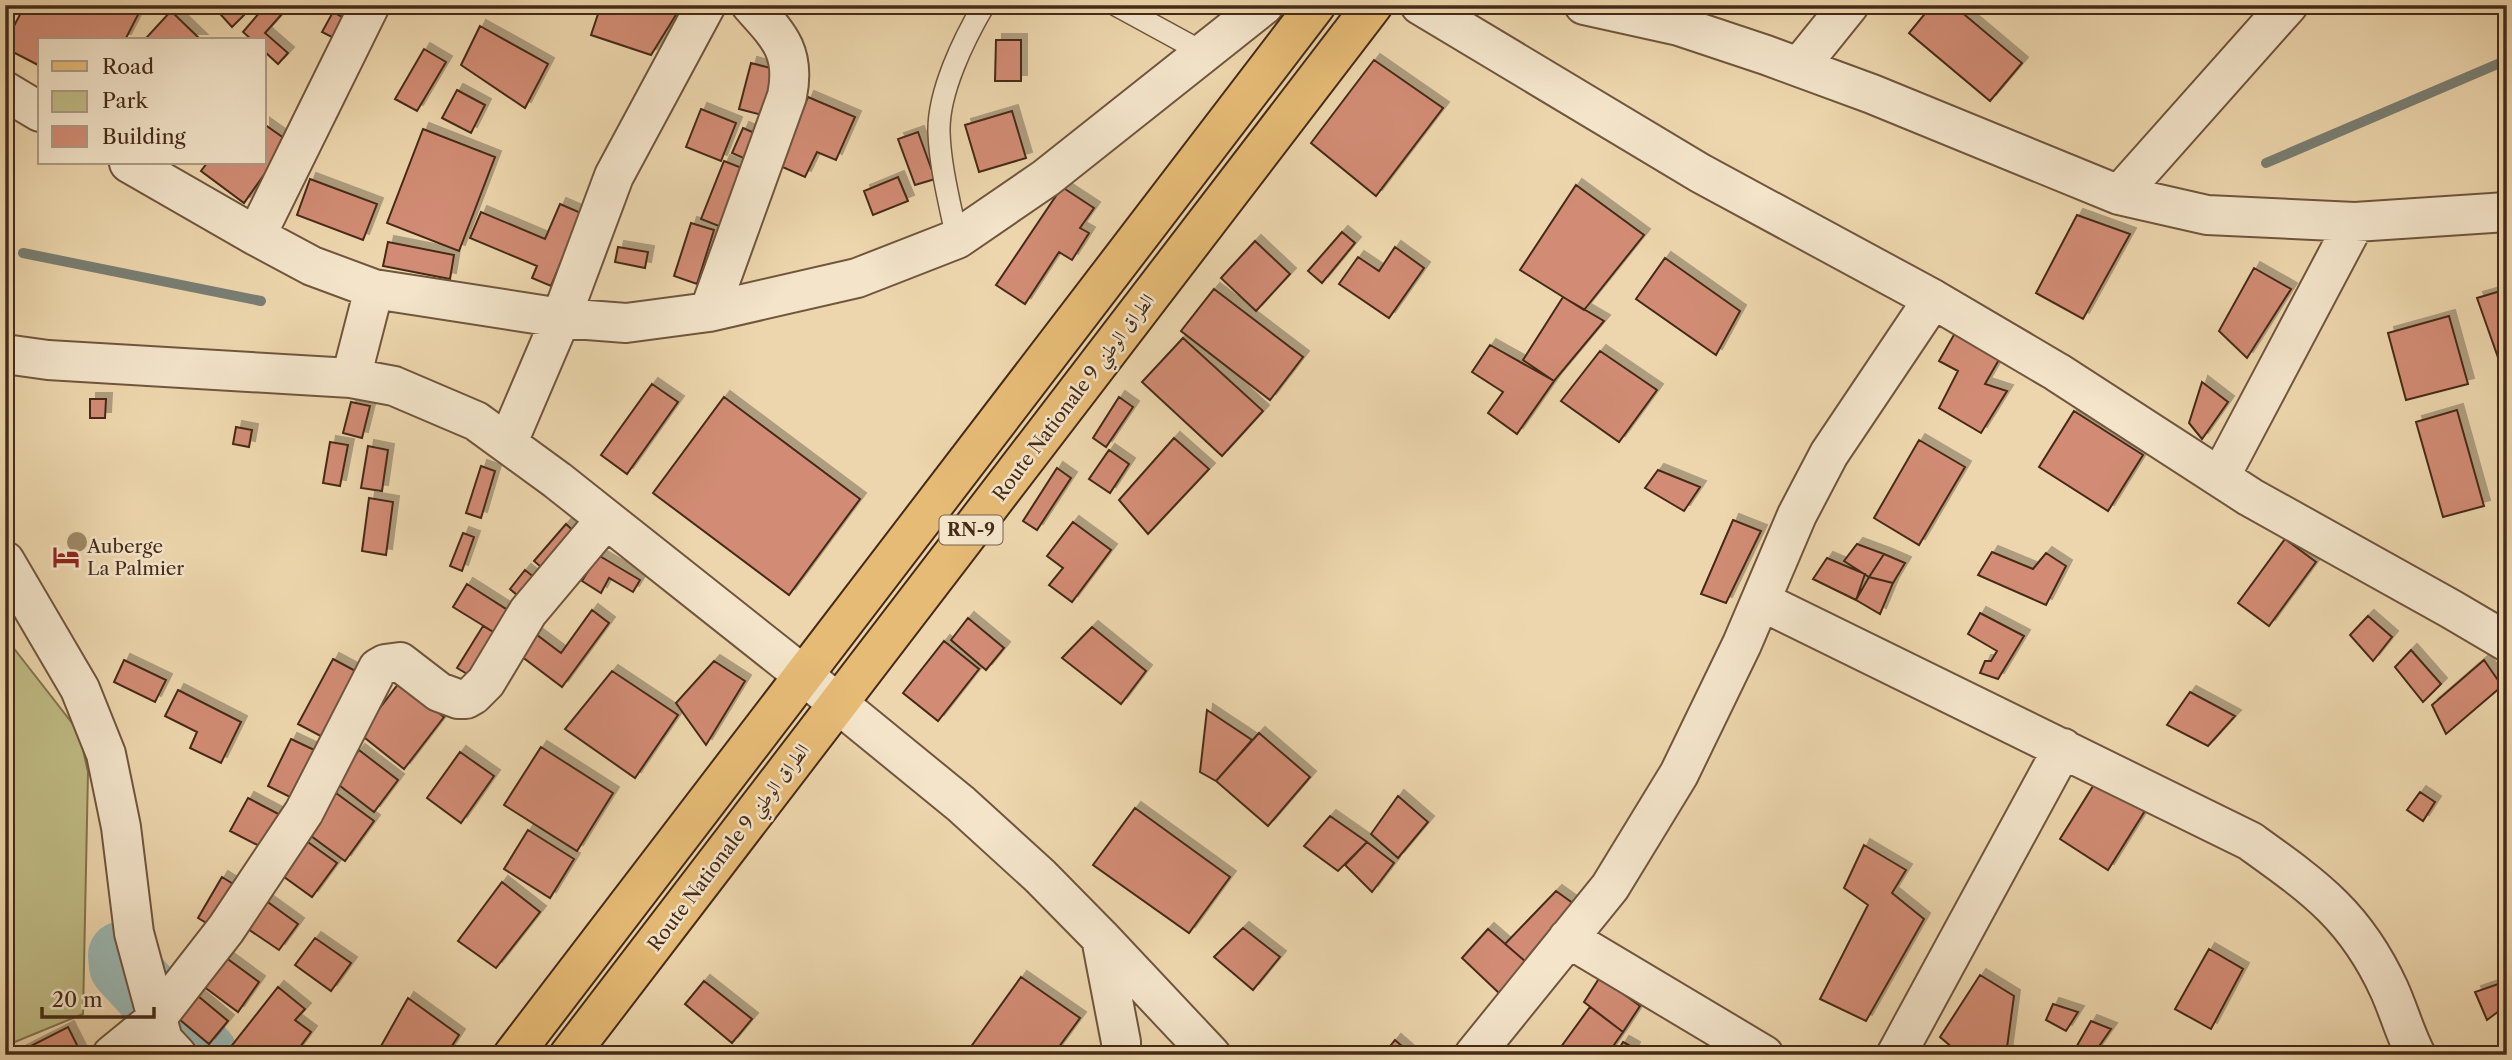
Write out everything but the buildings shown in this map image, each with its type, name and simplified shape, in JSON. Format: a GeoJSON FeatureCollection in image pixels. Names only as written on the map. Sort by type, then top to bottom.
{"type":"FeatureCollection","features":[{"type":"Feature","properties":{"kind":"main road","name":"RN-9"},"geometry":{"type":"LineString","coordinates":[[513,1055],[1316,5]]}},
{"type":"Feature","properties":{"kind":"main road","name":"Route Nationale الطراق الوطني 9"},"geometry":{"type":"LineString","coordinates":[[569,1055],[1373,5]]}},
{"type":"Feature","properties":{"kind":"street"},"geometry":{"type":"LineString","coordinates":[[256,236],[370,5]]}},
{"type":"Feature","properties":{"kind":"street"},"geometry":{"type":"LineString","coordinates":[[508,442],[561,318],[614,176],[706,5]]}},
{"type":"Feature","properties":{"kind":"street"},"geometry":{"type":"LineString","coordinates":[[709,312],[787,96],[791,75],[786,50],[772,27],[751,5]]}},
{"type":"Feature","properties":{"kind":"street"},"geometry":{"type":"LineString","coordinates":[[131,164],[313,266],[374,289],[561,318],[626,323],[709,312],[857,278],[957,239],[1046,178],[1264,5]]}},
{"type":"Feature","properties":{"kind":"street"},"geometry":{"type":"LineString","coordinates":[[1584,5],[1679,26],[1872,94],[2119,195],[2207,215],[2355,222],[2507,212]]}},
{"type":"Feature","properties":{"kind":"street"},"geometry":{"type":"LineString","coordinates":[[1799,67],[1849,5]]}},
{"type":"Feature","properties":{"kind":"street"},"geometry":{"type":"LineString","coordinates":[[2119,195],[2288,5]]}},
{"type":"Feature","properties":{"kind":"street"},"geometry":{"type":"LineString","coordinates":[[1422,6],[1700,173],[1933,299],[2057,372],[2250,497],[2507,642]]}},
{"type":"Feature","properties":{"kind":"street"},"geometry":{"type":"LineString","coordinates":[[5,91],[38,110]]}},
{"type":"Feature","properties":{"kind":"street"},"geometry":{"type":"LineString","coordinates":[[2220,477],[2355,222]]}},
{"type":"Feature","properties":{"kind":"street"},"geometry":{"type":"LineString","coordinates":[[351,378],[374,289]]}},
{"type":"Feature","properties":{"kind":"street"},"geometry":{"type":"LineString","coordinates":[[1474,1055],[1610,887],[1679,774],[1761,601],[1797,515],[1829,454],[1933,299]]}},
{"type":"Feature","properties":{"kind":"street"},"geometry":{"type":"LineString","coordinates":[[5,354],[48,360],[351,378],[394,386],[476,421],[508,442],[606,519],[961,804],[1041,876],[1211,1055]]}},
{"type":"Feature","properties":{"kind":"street"},"geometry":{"type":"LineString","coordinates":[[112,1055],[156,1019],[226,929],[304,812],[378,668],[400,662],[439,692],[458,699],[473,695],[486,682],[528,612],[606,519]]}},
{"type":"Feature","properties":{"kind":"street"},"geometry":{"type":"LineString","coordinates":[[5,561],[80,689],[106,754],[121,827],[134,933],[163,1040],[177,1055]]}},
{"type":"Feature","properties":{"kind":"street"},"geometry":{"type":"LineString","coordinates":[[1761,601],[2250,841],[2314,887],[2343,915],[2367,949],[2389,989],[2416,1055]]}},
{"type":"Feature","properties":{"kind":"street"},"geometry":{"type":"LineString","coordinates":[[1896,1055],[2063,748]]}},
{"type":"Feature","properties":{"kind":"street"},"geometry":{"type":"LineString","coordinates":[[1101,937],[1121,1042],[1121,1055]]}},
{"type":"Feature","properties":{"kind":"street"},"geometry":{"type":"LineString","coordinates":[[1567,938],[1764,1055]]}},
{"type":"Feature","properties":{"kind":"lane"},"geometry":{"type":"LineString","coordinates":[[957,239],[939,130],[947,85],[967,33],[984,5]]}},
{"type":"Feature","properties":{"kind":"lane"},"geometry":{"type":"LineString","coordinates":[[1116,5],[1204,53]]}},
{"type":"Feature","properties":{"kind":"green space"},"geometry":{"type":"Polygon","coordinates":[[[5,637],[79,732],[88,772],[83,1014],[5,1046],[5,637]]]}},
{"type":"Feature","properties":{"kind":"waterway"},"geometry":{"type":"LineString","coordinates":[[2266,163],[2507,60]]}},
{"type":"Feature","properties":{"kind":"waterway"},"geometry":{"type":"LineString","coordinates":[[23,253],[261,301]]}},
{"type":"Feature","properties":{"kind":"waterway"},"geometry":{"type":"LineString","coordinates":[[122,955],[123,966],[204,1055]]}},
{"type":"Feature","properties":{"kind":"place","name":"Auberge La Palmier"},"geometry":{"type":"Point","coordinates":[66,557]}}]}
